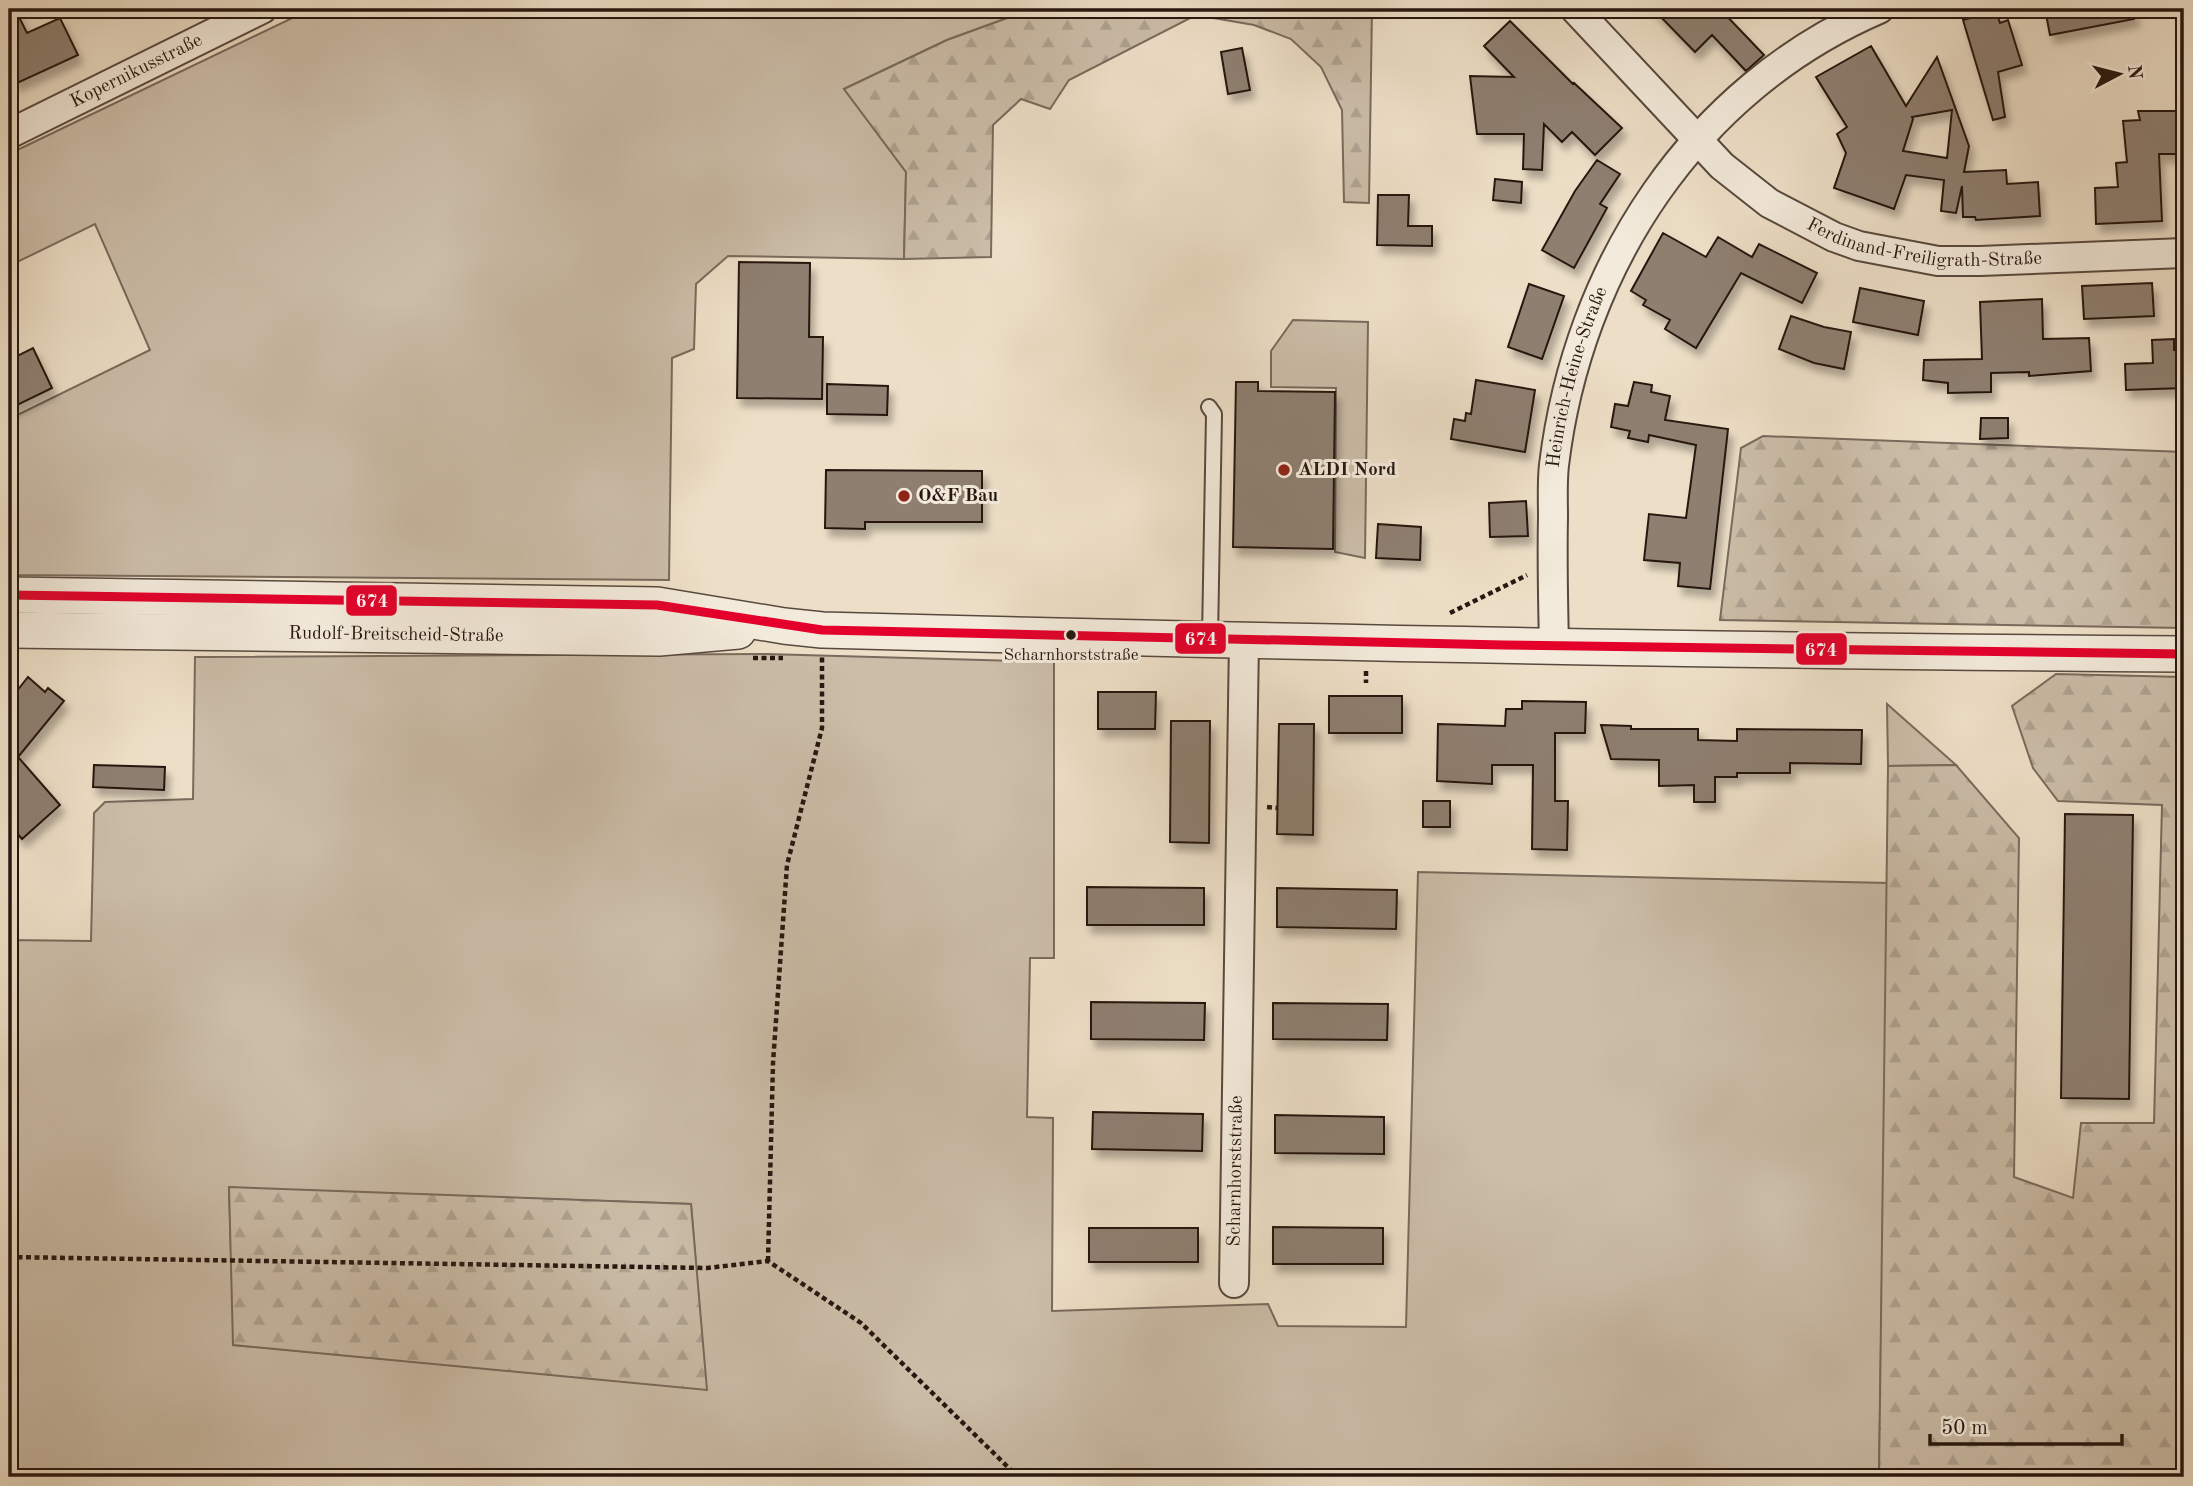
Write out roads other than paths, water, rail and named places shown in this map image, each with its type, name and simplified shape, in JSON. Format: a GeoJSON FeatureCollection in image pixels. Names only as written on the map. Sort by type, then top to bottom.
{"type":"FeatureCollection","features":[{"type":"Feature","properties":{"kind":"street","name":"Kopernikusstraße"},"geometry":{"type":"LineString","coordinates":[[9,134],[262,9]]}},
{"type":"Feature","properties":{"kind":"street"},"geometry":{"type":"LineString","coordinates":[[1575,9],[1697,138]]}},
{"type":"Feature","properties":{"kind":"street","name":"Heinrich-Heine-Straße"},"geometry":{"type":"LineString","coordinates":[[1553,645],[1554,468],[1570,376],[1598,293],[1617,253],[1641,211],[1697,138],[1742,95],[1784,62],[1848,22],[1878,9]]}},
{"type":"Feature","properties":{"kind":"street","name":"Ferdinand-Freiligrath-Straße"},"geometry":{"type":"LineString","coordinates":[[1697,138],[1722,166],[1769,203],[1834,237],[1859,246],[1938,261],[2184,253]]}},
{"type":"Feature","properties":{"kind":"street","name":"Rudolf-Breitscheid-Straße"},"geometry":{"type":"LineString","coordinates":[[9,595],[657,605],[822,630],[1227,640],[2184,654]]}},
{"type":"Feature","properties":{"kind":"street","name":"Rudolf-Breitscheid-Straße"},"geometry":{"type":"LineString","coordinates":[[11,636],[659,638],[784,626]]}},
{"type":"Feature","properties":{"kind":"street","name":"Scharnhorststraße"},"geometry":{"type":"LineString","coordinates":[[1227,640],[1234,1283]]}},
{"type":"Feature","properties":{"kind":"lane"},"geometry":{"type":"LineString","coordinates":[[1209,407],[1214,414],[1227,640]]}},
{"type":"Feature","properties":{"kind":"place","name":"ALDI Nord"},"geometry":{"type":"Point","coordinates":[1284,470]}},
{"type":"Feature","properties":{"kind":"place","name":"O&F Bau"},"geometry":{"type":"Point","coordinates":[904,496]}},
{"type":"Feature","properties":{"kind":"place","name":"Scharnhorststraße"},"geometry":{"type":"Point","coordinates":[1071,635]}}]}
